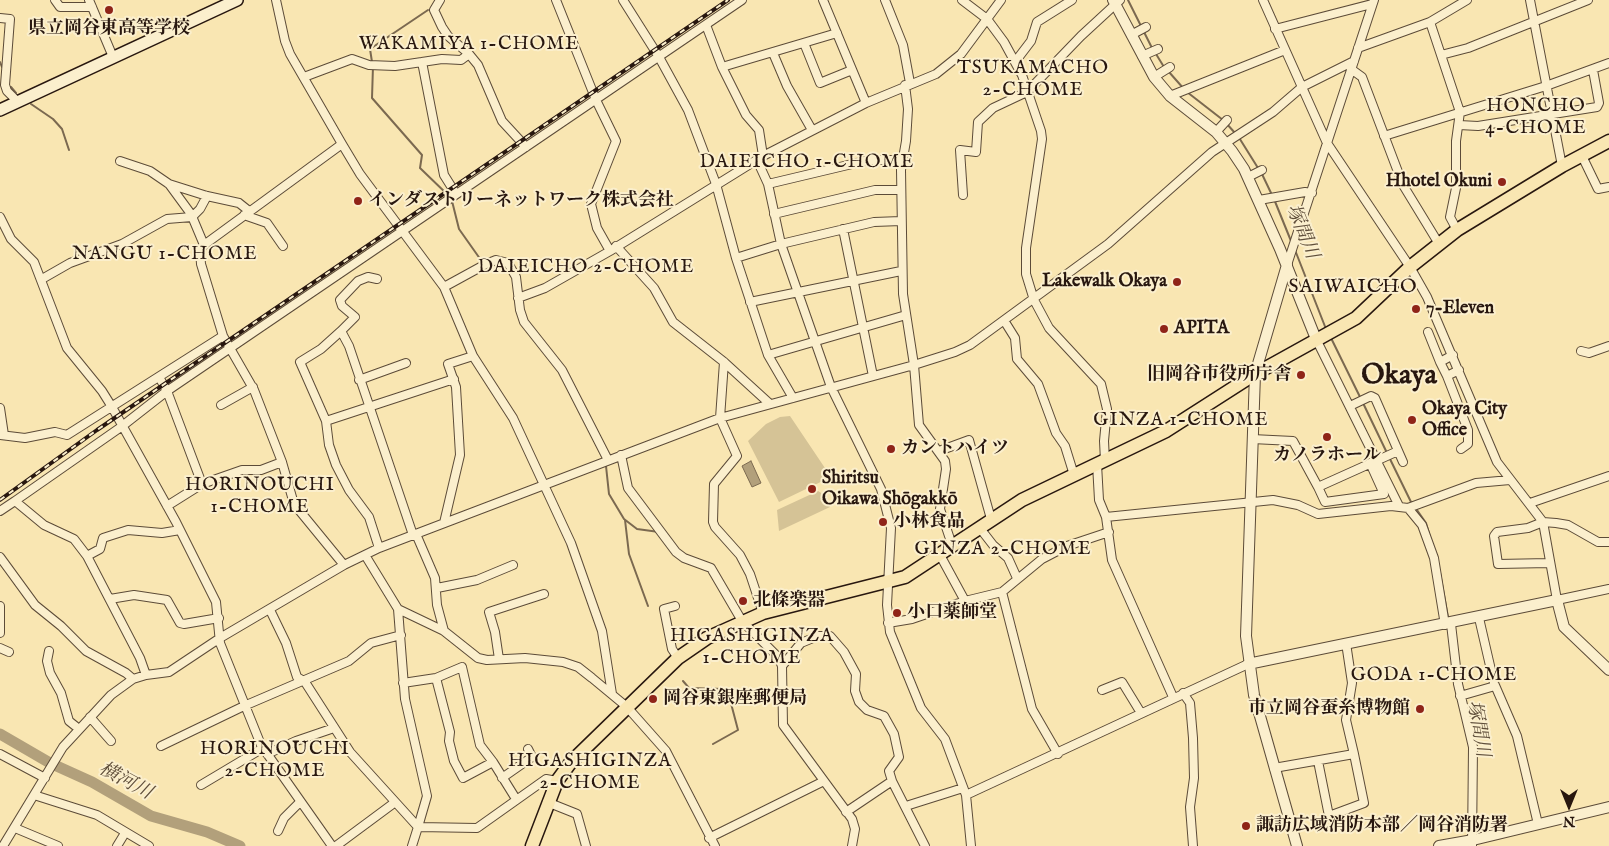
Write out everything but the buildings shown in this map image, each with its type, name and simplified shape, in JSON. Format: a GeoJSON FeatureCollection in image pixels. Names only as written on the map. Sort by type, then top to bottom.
{"type":"FeatureCollection","features":[{"type":"Feature","properties":{"kind":"main road"},"geometry":{"type":"LineString","coordinates":[[0,110],[238,0]]}},
{"type":"Feature","properties":{"kind":"main road"},"geometry":{"type":"LineString","coordinates":[[532,846],[556,781],[571,762],[678,658],[707,638],[763,612],[905,577],[940,555],[990,519],[1022,500],[1166,431],[1255,374],[1356,318],[1410,267],[1457,230],[1562,166],[1609,141]]}},
{"type":"Feature","properties":{"kind":"street"},"geometry":{"type":"LineString","coordinates":[[55,0],[60,7],[90,3],[113,57]]}},
{"type":"Feature","properties":{"kind":"street"},"geometry":{"type":"LineString","coordinates":[[276,0],[285,41],[342,144],[444,287],[473,356],[513,418],[570,543],[602,631],[612,694]]}},
{"type":"Feature","properties":{"kind":"street"},"geometry":{"type":"LineString","coordinates":[[440,0],[434,10],[442,27],[448,36],[469,54],[478,65],[502,121],[526,147]]}},
{"type":"Feature","properties":{"kind":"street"},"geometry":{"type":"LineString","coordinates":[[556,0],[596,100],[616,142],[590,204],[597,228],[613,249],[656,290],[673,322],[724,362],[770,404]]}},
{"type":"Feature","properties":{"kind":"street"},"geometry":{"type":"LineString","coordinates":[[623,0],[659,57],[688,110],[716,184],[736,258],[768,355],[793,398]]}},
{"type":"Feature","properties":{"kind":"street"},"geometry":{"type":"LineString","coordinates":[[0,511],[229,348],[742,0]]}},
{"type":"Feature","properties":{"kind":"street"},"geometry":{"type":"LineString","coordinates":[[823,0],[866,103]]}},
{"type":"Feature","properties":{"kind":"street"},"geometry":{"type":"LineString","coordinates":[[885,0],[903,45],[907,84],[908,118],[901,190],[901,270],[914,365],[919,424],[945,461],[946,469],[940,509],[942,522],[952,545]]}},
{"type":"Feature","properties":{"kind":"street"},"geometry":{"type":"LineString","coordinates":[[962,0],[986,19],[1015,62],[1042,139],[1032,195],[1025,261],[1034,300],[1049,328],[1100,384],[1107,409],[1099,500],[1106,517],[1112,560],[1173,697]]}},
{"type":"Feature","properties":{"kind":"street"},"geometry":{"type":"LineString","coordinates":[[1015,62],[1031,41],[1037,22],[1072,0]]}},
{"type":"Feature","properties":{"kind":"street"},"geometry":{"type":"LineString","coordinates":[[1263,0],[1327,143],[1410,267],[1427,297],[1497,462],[1543,522],[1549,563],[1564,627],[1609,670]]}},
{"type":"Feature","properties":{"kind":"street"},"geometry":{"type":"LineString","coordinates":[[1358,48],[1430,22],[1467,0]]}},
{"type":"Feature","properties":{"kind":"street"},"geometry":{"type":"LineString","coordinates":[[1530,0],[1562,166]]}},
{"type":"Feature","properties":{"kind":"street"},"geometry":{"type":"LineString","coordinates":[[1440,55],[1468,48],[1588,0]]}},
{"type":"Feature","properties":{"kind":"street"},"geometry":{"type":"LineString","coordinates":[[518,298],[545,288],[613,249],[716,184],[812,130],[907,84],[936,74],[951,64],[961,54],[998,1]]}},
{"type":"Feature","properties":{"kind":"street"},"geometry":{"type":"LineString","coordinates":[[963,195],[960,150],[976,152],[978,122],[993,108],[1027,92],[1116,2],[1139,31],[1146,54],[1158,74],[1219,130],[1234,139],[1255,174],[1267,198],[1286,265],[1325,335],[1377,460],[1399,506]]}},
{"type":"Feature","properties":{"kind":"street"},"geometry":{"type":"LineString","coordinates":[[1275,29],[1373,2]]}},
{"type":"Feature","properties":{"kind":"street"},"geometry":{"type":"LineString","coordinates":[[1297,846],[1254,696],[1248,664],[1246,636],[1255,374],[1286,265],[1312,193],[1373,2]]}},
{"type":"Feature","properties":{"kind":"street"},"geometry":{"type":"LineString","coordinates":[[0,18],[10,19],[4,37],[5,85],[18,102]]}},
{"type":"Feature","properties":{"kind":"street"},"geometry":{"type":"LineString","coordinates":[[1430,22],[1460,112],[1456,188],[1450,217],[1457,230]]}},
{"type":"Feature","properties":{"kind":"street"},"geometry":{"type":"LineString","coordinates":[[706,25],[722,67],[746,115],[758,130],[760,158],[768,184],[781,244],[796,291],[831,387],[865,453],[881,490],[891,528],[888,623],[921,708],[945,739],[964,791],[971,846]]}},
{"type":"Feature","properties":{"kind":"street"},"geometry":{"type":"LineString","coordinates":[[722,67],[837,33]]}},
{"type":"Feature","properties":{"kind":"street"},"geometry":{"type":"LineString","coordinates":[[804,43],[820,83],[852,70]]}},
{"type":"Feature","properties":{"kind":"street"},"geometry":{"type":"LineString","coordinates":[[1146,54],[1158,48]]}},
{"type":"Feature","properties":{"kind":"street"},"geometry":{"type":"LineString","coordinates":[[1179,92],[1285,50]]}},
{"type":"Feature","properties":{"kind":"street"},"geometry":{"type":"LineString","coordinates":[[773,53],[787,86],[812,130]]}},
{"type":"Feature","properties":{"kind":"street"},"geometry":{"type":"LineString","coordinates":[[304,76],[352,59],[369,64],[395,66],[422,62],[461,60],[469,54]]}},
{"type":"Feature","properties":{"kind":"street"},"geometry":{"type":"LineString","coordinates":[[6,845],[62,750],[111,695],[132,680],[146,675],[169,672],[220,638],[344,565],[414,534],[720,418],[955,352],[1005,322],[1108,244],[1212,152],[1273,112],[1302,87],[1354,61]]}},
{"type":"Feature","properties":{"kind":"street"},"geometry":{"type":"LineString","coordinates":[[422,62],[444,175],[456,194]]}},
{"type":"Feature","properties":{"kind":"street"},"geometry":{"type":"LineString","coordinates":[[1384,136],[1546,86],[1609,63]]}},
{"type":"Feature","properties":{"kind":"street"},"geometry":{"type":"LineString","coordinates":[[1158,74],[1170,67]]}},
{"type":"Feature","properties":{"kind":"street"},"geometry":{"type":"LineString","coordinates":[[1351,69],[1358,72],[1362,77],[1403,185],[1439,244]]}},
{"type":"Feature","properties":{"kind":"street"},"geometry":{"type":"LineString","coordinates":[[1458,125],[1478,126],[1596,108],[1599,103],[1592,70]]}},
{"type":"Feature","properties":{"kind":"street"},"geometry":{"type":"LineString","coordinates":[[1219,130],[1228,120]]}},
{"type":"Feature","properties":{"kind":"street"},"geometry":{"type":"LineString","coordinates":[[342,144],[204,245],[200,250],[201,264],[223,336],[253,387],[282,462],[294,504],[344,565]]}},
{"type":"Feature","properties":{"kind":"street"},"geometry":{"type":"LineString","coordinates":[[1582,156],[1598,189],[1609,187]]}},
{"type":"Feature","properties":{"kind":"street"},"geometry":{"type":"LineString","coordinates":[[768,184],[869,160],[903,160]]}},
{"type":"Feature","properties":{"kind":"street"},"geometry":{"type":"LineString","coordinates":[[120,161],[150,170],[169,184],[192,217],[204,245]]}},
{"type":"Feature","properties":{"kind":"street"},"geometry":{"type":"LineString","coordinates":[[169,184],[207,196],[239,203],[247,213],[267,223],[283,246]]}},
{"type":"Feature","properties":{"kind":"street"},"geometry":{"type":"LineString","coordinates":[[774,214],[874,190],[901,190]]}},
{"type":"Feature","properties":{"kind":"street"},"geometry":{"type":"LineString","coordinates":[[1267,198],[1305,192],[1312,193]]}},
{"type":"Feature","properties":{"kind":"street"},"geometry":{"type":"LineString","coordinates":[[42,279],[70,263],[122,244],[167,218],[192,217],[200,209],[207,196]]}},
{"type":"Feature","properties":{"kind":"street"},"geometry":{"type":"LineString","coordinates":[[0,217],[5,231],[34,262],[67,348],[72,357],[102,390],[112,407],[180,530],[216,602],[220,643],[244,706],[265,751],[332,846]]}},
{"type":"Feature","properties":{"kind":"street"},"geometry":{"type":"LineString","coordinates":[[736,258],[781,244],[874,222],[902,221]]}},
{"type":"Feature","properties":{"kind":"street"},"geometry":{"type":"LineString","coordinates":[[843,229],[873,376]]}},
{"type":"Feature","properties":{"kind":"street"},"geometry":{"type":"LineString","coordinates":[[444,287],[486,264],[503,260],[514,271],[524,322],[562,370],[608,460]]}},
{"type":"Feature","properties":{"kind":"street"},"geometry":{"type":"LineString","coordinates":[[750,302],[901,270]]}},
{"type":"Feature","properties":{"kind":"street"},"geometry":{"type":"LineString","coordinates":[[377,278],[368,277],[358,282],[340,300],[342,306],[355,316],[321,349],[300,362],[326,421],[329,445],[336,465],[349,490],[369,517],[379,548]]}},
{"type":"Feature","properties":{"kind":"street"},"geometry":{"type":"LineString","coordinates":[[768,355],[906,315]]}},
{"type":"Feature","properties":{"kind":"street"},"geometry":{"type":"LineString","coordinates":[[1005,322],[1015,338],[1017,359],[1038,384],[1074,475]]}},
{"type":"Feature","properties":{"kind":"street"},"geometry":{"type":"LineString","coordinates":[[340,332],[349,346],[367,407],[414,534],[430,562],[437,588],[437,605],[444,631]]}},
{"type":"Feature","properties":{"kind":"street"},"geometry":{"type":"LineString","coordinates":[[1428,332],[1468,430],[1468,444],[1461,449]]}},
{"type":"Feature","properties":{"kind":"street"},"geometry":{"type":"LineString","coordinates":[[0,408],[2,435],[25,438],[55,432],[68,435],[223,336]]}},
{"type":"Feature","properties":{"kind":"street"},"geometry":{"type":"LineString","coordinates":[[1581,351],[1589,353],[1609,346]]}},
{"type":"Feature","properties":{"kind":"street"},"geometry":{"type":"LineString","coordinates":[[1440,362],[1453,355]]}},
{"type":"Feature","properties":{"kind":"street"},"geometry":{"type":"LineString","coordinates":[[444,523],[460,455],[454,379],[448,364],[473,356]]}},
{"type":"Feature","properties":{"kind":"street"},"geometry":{"type":"LineString","coordinates":[[724,362],[720,418],[737,456],[714,484],[713,522],[715,527],[740,555],[750,574],[763,612]]}},
{"type":"Feature","properties":{"kind":"street"},"geometry":{"type":"LineString","coordinates":[[359,380],[406,363]]}},
{"type":"Feature","properties":{"kind":"street"},"geometry":{"type":"LineString","coordinates":[[1447,376],[1459,370]]}},
{"type":"Feature","properties":{"kind":"street"},"geometry":{"type":"LineString","coordinates":[[159,377],[167,391],[202,484]]}},
{"type":"Feature","properties":{"kind":"street"},"geometry":{"type":"LineString","coordinates":[[326,421],[454,379]]}},
{"type":"Feature","properties":{"kind":"street"},"geometry":{"type":"LineString","coordinates":[[221,405],[253,387]]}},
{"type":"Feature","properties":{"kind":"street"},"geometry":{"type":"LineString","coordinates":[[1353,404],[1371,396],[1375,398],[1395,452],[1403,462]]}},
{"type":"Feature","properties":{"kind":"street"},"geometry":{"type":"LineString","coordinates":[[1252,439],[1293,441],[1325,502],[1384,494],[1377,460]]}},
{"type":"Feature","properties":{"kind":"street"},"geometry":{"type":"LineString","coordinates":[[939,451],[969,440],[990,519]]}},
{"type":"Feature","properties":{"kind":"street"},"geometry":{"type":"LineString","coordinates":[[1318,488],[1395,452]]}},
{"type":"Feature","properties":{"kind":"street"},"geometry":{"type":"LineString","coordinates":[[621,455],[628,488],[676,552],[684,558],[711,568],[742,621],[778,657],[782,666],[783,725],[852,819],[855,829],[852,846]]}},
{"type":"Feature","properties":{"kind":"street"},"geometry":{"type":"LineString","coordinates":[[167,506],[202,484],[242,470],[261,470],[282,462]]}},
{"type":"Feature","properties":{"kind":"street"},"geometry":{"type":"LineString","coordinates":[[1530,503],[1609,476]]}},
{"type":"Feature","properties":{"kind":"street"},"geometry":{"type":"LineString","coordinates":[[1106,517],[1282,500],[1318,514],[1399,506],[1408,508],[1476,483],[1510,480]]}},
{"type":"Feature","properties":{"kind":"street"},"geometry":{"type":"LineString","coordinates":[[15,501],[44,526],[74,539],[87,556],[140,658],[146,675]]}},
{"type":"Feature","properties":{"kind":"street"},"geometry":{"type":"LineString","coordinates":[[1408,508],[1422,525],[1434,558],[1448,624],[1460,696],[1473,747],[1472,843]]}},
{"type":"Feature","properties":{"kind":"street"},"geometry":{"type":"LineString","coordinates":[[1549,563],[1498,564],[1494,536],[1497,532],[1528,528],[1543,522],[1568,525],[1598,542],[1609,542]]}},
{"type":"Feature","properties":{"kind":"street"},"geometry":{"type":"LineString","coordinates":[[978,527],[993,545],[1008,558],[1017,578]]}},
{"type":"Feature","properties":{"kind":"street"},"geometry":{"type":"LineString","coordinates":[[87,556],[100,549],[103,538],[128,530],[162,533],[180,530]]}},
{"type":"Feature","properties":{"kind":"street"},"geometry":{"type":"LineString","coordinates":[[888,623],[912,619],[965,601],[1002,592],[1042,559],[1067,546],[1109,532]]}},
{"type":"Feature","properties":{"kind":"street"},"geometry":{"type":"LineString","coordinates":[[364,555],[398,609],[405,699],[427,796],[412,846]]}},
{"type":"Feature","properties":{"kind":"street"},"geometry":{"type":"LineString","coordinates":[[940,555],[965,601]]}},
{"type":"Feature","properties":{"kind":"street"},"geometry":{"type":"LineString","coordinates":[[0,557],[34,605],[61,626],[86,651],[126,673],[132,680]]}},
{"type":"Feature","properties":{"kind":"street"},"geometry":{"type":"LineString","coordinates":[[437,588],[477,580],[513,565]]}},
{"type":"Feature","properties":{"kind":"street"},"geometry":{"type":"LineString","coordinates":[[906,806],[964,791],[1058,754],[1173,697],[1248,664],[1479,618],[1609,589]]}},
{"type":"Feature","properties":{"kind":"street"},"geometry":{"type":"LineString","coordinates":[[1002,592],[1032,708],[1058,754]]}},
{"type":"Feature","properties":{"kind":"street"},"geometry":{"type":"LineString","coordinates":[[499,659],[496,632],[489,612],[544,594]]}},
{"type":"Feature","properties":{"kind":"street"},"geometry":{"type":"LineString","coordinates":[[110,599],[139,595],[167,600],[180,623],[184,624],[218,618]]}},
{"type":"Feature","properties":{"kind":"street"},"geometry":{"type":"LineString","coordinates":[[0,606],[0,633]]}},
{"type":"Feature","properties":{"kind":"street"},"geometry":{"type":"LineString","coordinates":[[675,606],[664,609],[672,649],[678,658]]}},
{"type":"Feature","properties":{"kind":"street"},"geometry":{"type":"LineString","coordinates":[[398,609],[444,631],[478,658],[486,660],[525,658],[563,662],[578,668],[627,707],[666,751],[711,843],[824,781]]}},
{"type":"Feature","properties":{"kind":"street"},"geometry":{"type":"LineString","coordinates":[[270,610],[286,643],[297,678],[305,682],[350,752],[394,803],[418,827],[476,828],[546,780],[556,781]]}},
{"type":"Feature","properties":{"kind":"street"},"geometry":{"type":"LineString","coordinates":[[1479,618],[1495,686],[1517,736],[1538,824]]}},
{"type":"Feature","properties":{"kind":"street"},"geometry":{"type":"LineString","coordinates":[[162,746],[244,706],[305,682],[349,661],[371,643],[401,634]]}},
{"type":"Feature","properties":{"kind":"street"},"geometry":{"type":"LineString","coordinates":[[782,666],[801,643],[818,636],[830,636],[844,652],[856,674],[855,691],[859,702],[867,710],[884,716],[894,734],[898,757],[889,771],[892,781],[925,846]]}},
{"type":"Feature","properties":{"kind":"street"},"geometry":{"type":"LineString","coordinates":[[1318,761],[1329,816],[1364,803],[1346,720],[1352,682],[1346,643]]}},
{"type":"Feature","properties":{"kind":"street"},"geometry":{"type":"LineString","coordinates":[[0,648],[9,652]]}},
{"type":"Feature","properties":{"kind":"street"},"geometry":{"type":"LineString","coordinates":[[49,651],[46,661],[50,673],[61,693],[70,721],[79,729]]}},
{"type":"Feature","properties":{"kind":"street"},"geometry":{"type":"LineString","coordinates":[[403,683],[436,678],[462,668],[480,745],[516,799]]}},
{"type":"Feature","properties":{"kind":"street"},"geometry":{"type":"LineString","coordinates":[[436,678],[450,732],[449,741],[454,761],[463,778],[493,762]]}},
{"type":"Feature","properties":{"kind":"street"},"geometry":{"type":"LineString","coordinates":[[1102,690],[1122,682],[1141,713]]}},
{"type":"Feature","properties":{"kind":"street"},"geometry":{"type":"LineString","coordinates":[[1460,696],[1495,686]]}},
{"type":"Feature","properties":{"kind":"street"},"geometry":{"type":"LineString","coordinates":[[1183,693],[1190,703],[1193,738],[1194,778],[1190,807],[1193,846]]}},
{"type":"Feature","properties":{"kind":"street"},"geometry":{"type":"LineString","coordinates":[[90,717],[111,741]]}},
{"type":"Feature","properties":{"kind":"street"},"geometry":{"type":"LineString","coordinates":[[201,785],[265,751],[334,728]]}},
{"type":"Feature","properties":{"kind":"street"},"geometry":{"type":"LineString","coordinates":[[502,778],[532,757],[528,749]]}},
{"type":"Feature","properties":{"kind":"street"},"geometry":{"type":"LineString","coordinates":[[0,754],[45,778]]}},
{"type":"Feature","properties":{"kind":"street"},"geometry":{"type":"LineString","coordinates":[[1274,768],[1354,754]]}},
{"type":"Feature","properties":{"kind":"street"},"geometry":{"type":"LineString","coordinates":[[846,812],[892,781]]}},
{"type":"Feature","properties":{"kind":"street"},"geometry":{"type":"LineString","coordinates":[[34,795],[97,815],[149,846]]}},
{"type":"Feature","properties":{"kind":"street"},"geometry":{"type":"LineString","coordinates":[[278,831],[284,818],[300,802]]}},
{"type":"Feature","properties":{"kind":"street"},"geometry":{"type":"LineString","coordinates":[[547,802],[577,814],[586,846]]}},
{"type":"Feature","properties":{"kind":"street"},"geometry":{"type":"LineString","coordinates":[[336,846],[394,803]]}},
{"type":"Feature","properties":{"kind":"street"},"geometry":{"type":"LineString","coordinates":[[1439,846],[1472,843],[1538,824],[1609,807]]}},
{"type":"Feature","properties":{"kind":"street"},"geometry":{"type":"LineString","coordinates":[[15,828],[46,844],[58,846]]}},
{"type":"Feature","properties":{"kind":"street"},"geometry":{"type":"LineString","coordinates":[[117,846],[125,833]]}},
{"type":"Feature","properties":{"kind":"shaded area"},"geometry":{"type":"Polygon","coordinates":[[[790,416],[831,477],[779,502],[748,441],[766,424],[780,417],[790,416]]]}},
{"type":"Feature","properties":{"kind":"shaded area"},"geometry":{"type":"Polygon","coordinates":[[[751,461],[761,483],[752,487],[742,466],[751,461]]]}},
{"type":"Feature","properties":{"kind":"shaded area"},"geometry":{"type":"Polygon","coordinates":[[[818,491],[826,496],[830,507],[779,531],[777,510],[818,491]]]}},
{"type":"Feature","properties":{"kind":"waterway","name":"塚間川"},"geometry":{"type":"LineString","coordinates":[[1128,0],[1142,28]]}},
{"type":"Feature","properties":{"kind":"waterway"},"geometry":{"type":"LineString","coordinates":[[372,62],[370,49],[428,10]]}},
{"type":"Feature","properties":{"kind":"waterway","name":"塚間川"},"geometry":{"type":"LineString","coordinates":[[1144,32],[1153,50]]}},
{"type":"Feature","properties":{"kind":"waterway","name":"塚間川"},"geometry":{"type":"LineString","coordinates":[[1156,54],[1164,67]]}},
{"type":"Feature","properties":{"kind":"waterway"},"geometry":{"type":"LineString","coordinates":[[0,62],[2,67]]}},
{"type":"Feature","properties":{"kind":"waterway"},"geometry":{"type":"LineString","coordinates":[[373,66],[372,98],[422,155],[420,168],[450,197]]}},
{"type":"Feature","properties":{"kind":"waterway","name":"塚間川"},"geometry":{"type":"LineString","coordinates":[[1169,72],[1184,89]]}},
{"type":"Feature","properties":{"kind":"waterway"},"geometry":{"type":"LineString","coordinates":[[11,87],[16,93]]}},
{"type":"Feature","properties":{"kind":"waterway","name":"塚間川"},"geometry":{"type":"LineString","coordinates":[[1187,92],[1223,120]]}},
{"type":"Feature","properties":{"kind":"waterway"},"geometry":{"type":"LineString","coordinates":[[31,104],[53,119],[62,129],[69,150]]}},
{"type":"Feature","properties":{"kind":"waterway","name":"塚間川"},"geometry":{"type":"LineString","coordinates":[[1226,123],[1235,133]]}},
{"type":"Feature","properties":{"kind":"waterway","name":"塚間川"},"geometry":{"type":"LineString","coordinates":[[1238,136],[1258,168]]}},
{"type":"Feature","properties":{"kind":"waterway","name":"塚間川"},"geometry":{"type":"LineString","coordinates":[[1261,172],[1272,195]]}},
{"type":"Feature","properties":{"kind":"waterway","name":"塚間川"},"geometry":{"type":"LineString","coordinates":[[1274,199],[1291,241]]}},
{"type":"Feature","properties":{"kind":"waterway"},"geometry":{"type":"LineString","coordinates":[[452,201],[459,229],[483,263]]}},
{"type":"Feature","properties":{"kind":"waterway","name":"塚間川"},"geometry":{"type":"LineString","coordinates":[[1295,250],[1326,329]]}},
{"type":"Feature","properties":{"kind":"waterway","name":"塚間川"},"geometry":{"type":"LineString","coordinates":[[1331,338],[1361,399]]}},
{"type":"Feature","properties":{"kind":"waterway","name":"塚間川"},"geometry":{"type":"LineString","coordinates":[[1363,403],[1387,453]]}},
{"type":"Feature","properties":{"kind":"waterway","name":"塚間川"},"geometry":{"type":"LineString","coordinates":[[1389,457],[1411,502]]}},
{"type":"Feature","properties":{"kind":"waterway"},"geometry":{"type":"LineString","coordinates":[[606,466],[609,494],[624,519],[637,529],[659,532]]}},
{"type":"Feature","properties":{"kind":"waterway","name":"塚間川"},"geometry":{"type":"LineString","coordinates":[[1417,510],[1426,523],[1430,537]]}},
{"type":"Feature","properties":{"kind":"waterway"},"geometry":{"type":"LineString","coordinates":[[625,520],[629,554],[648,606]]}},
{"type":"Feature","properties":{"kind":"waterway","name":"塚間川"},"geometry":{"type":"LineString","coordinates":[[1440,573],[1448,617]]}},
{"type":"Feature","properties":{"kind":"waterway","name":"塚間川"},"geometry":{"type":"LineString","coordinates":[[1452,667],[1457,697]]}},
{"type":"Feature","properties":{"kind":"waterway"},"geometry":{"type":"LineString","coordinates":[[683,681],[689,688],[724,689],[728,692],[738,730],[713,744]]}},
{"type":"Feature","properties":{"kind":"waterway","name":"横河川"},"geometry":{"type":"LineString","coordinates":[[0,734],[50,763],[92,782],[151,816],[207,832],[240,846]]}},
{"type":"Feature","properties":{"kind":"waterway","name":"塚間川"},"geometry":{"type":"LineString","coordinates":[[1468,830],[1469,818]]}},
{"type":"Feature","properties":{"kind":"railway"},"geometry":{"type":"LineString","coordinates":[[0,500],[97,430],[728,0]]}},
{"type":"Feature","properties":{"kind":"place","name":"県立岡谷東高等学校"},"geometry":{"type":"Point","coordinates":[109,10]}},
{"type":"Feature","properties":{"kind":"place","name":"Hhotel Okuni"},"geometry":{"type":"Point","coordinates":[1502,182]}},
{"type":"Feature","properties":{"kind":"place","name":"インダストリーネットワーク株式会社"},"geometry":{"type":"Point","coordinates":[358,201]}},
{"type":"Feature","properties":{"kind":"place","name":"Lakewalk Okaya"},"geometry":{"type":"Point","coordinates":[1177,282]}},
{"type":"Feature","properties":{"kind":"place","name":"7-Eleven"},"geometry":{"type":"Point","coordinates":[1416,309]}},
{"type":"Feature","properties":{"kind":"place","name":"APITA"},"geometry":{"type":"Point","coordinates":[1164,329]}},
{"type":"Feature","properties":{"kind":"place","name":"旧岡谷市役所庁舎"},"geometry":{"type":"Point","coordinates":[1301,375]}},
{"type":"Feature","properties":{"kind":"place","name":"Okaya City Office"},"geometry":{"type":"Point","coordinates":[1412,420]}},
{"type":"Feature","properties":{"kind":"place","name":"カノラホール"},"geometry":{"type":"Point","coordinates":[1327,437]}},
{"type":"Feature","properties":{"kind":"place","name":"カントハイツ"},"geometry":{"type":"Point","coordinates":[891,449]}},
{"type":"Feature","properties":{"kind":"place","name":"Shiritsu Oikawa Shōgakkō"},"geometry":{"type":"Point","coordinates":[812,489]}},
{"type":"Feature","properties":{"kind":"place","name":"小林食品"},"geometry":{"type":"Point","coordinates":[883,522]}},
{"type":"Feature","properties":{"kind":"place","name":"北條楽器"},"geometry":{"type":"Point","coordinates":[743,601]}},
{"type":"Feature","properties":{"kind":"place","name":"小口薬師堂"},"geometry":{"type":"Point","coordinates":[897,613]}},
{"type":"Feature","properties":{"kind":"place","name":"岡谷東銀座郵便局"},"geometry":{"type":"Point","coordinates":[653,699]}},
{"type":"Feature","properties":{"kind":"place","name":"市立岡谷蚕糸博物館"},"geometry":{"type":"Point","coordinates":[1420,709]}},
{"type":"Feature","properties":{"kind":"place","name":"諏訪広域消防本部／岡谷消防署"},"geometry":{"type":"Point","coordinates":[1246,826]}},
{"type":"Feature","properties":{"kind":"district","name":"WAKAMIYA 1-CHOME"},"geometry":{"type":"Point","coordinates":[469,45]}},
{"type":"Feature","properties":{"kind":"district","name":"TSUKAMACHO 2-CHOME"},"geometry":{"type":"Point","coordinates":[1033,80]}},
{"type":"Feature","properties":{"kind":"district","name":"HONCHO 4-CHOME"},"geometry":{"type":"Point","coordinates":[1536,118]}},
{"type":"Feature","properties":{"kind":"district","name":"DAIEICHO 1-CHOME"},"geometry":{"type":"Point","coordinates":[807,163]}},
{"type":"Feature","properties":{"kind":"district","name":"NANGU 1-CHOME"},"geometry":{"type":"Point","coordinates":[165,255]}},
{"type":"Feature","properties":{"kind":"district","name":"DAIEICHO 2-CHOME"},"geometry":{"type":"Point","coordinates":[586,268]}},
{"type":"Feature","properties":{"kind":"district","name":"SAIWAICHO"},"geometry":{"type":"Point","coordinates":[1353,288]}},
{"type":"Feature","properties":{"kind":"district","name":"Okaya"},"geometry":{"type":"Point","coordinates":[1399,377]}},
{"type":"Feature","properties":{"kind":"district","name":"GINZA 1-CHOME"},"geometry":{"type":"Point","coordinates":[1181,421]}},
{"type":"Feature","properties":{"kind":"district","name":"HORINOUCHI 1-CHOME"},"geometry":{"type":"Point","coordinates":[260,497]}},
{"type":"Feature","properties":{"kind":"district","name":"GINZA 2-CHOME"},"geometry":{"type":"Point","coordinates":[1003,550]}},
{"type":"Feature","properties":{"kind":"district","name":"HIGASHIGINZA 1-CHOME"},"geometry":{"type":"Point","coordinates":[752,648]}},
{"type":"Feature","properties":{"kind":"district","name":"GODA 1-CHOME"},"geometry":{"type":"Point","coordinates":[1434,676]}},
{"type":"Feature","properties":{"kind":"district","name":"HORINOUCHI 2-CHOME"},"geometry":{"type":"Point","coordinates":[275,761]}},
{"type":"Feature","properties":{"kind":"district","name":"HIGASHIGINZA 2-CHOME"},"geometry":{"type":"Point","coordinates":[590,773]}}]}
